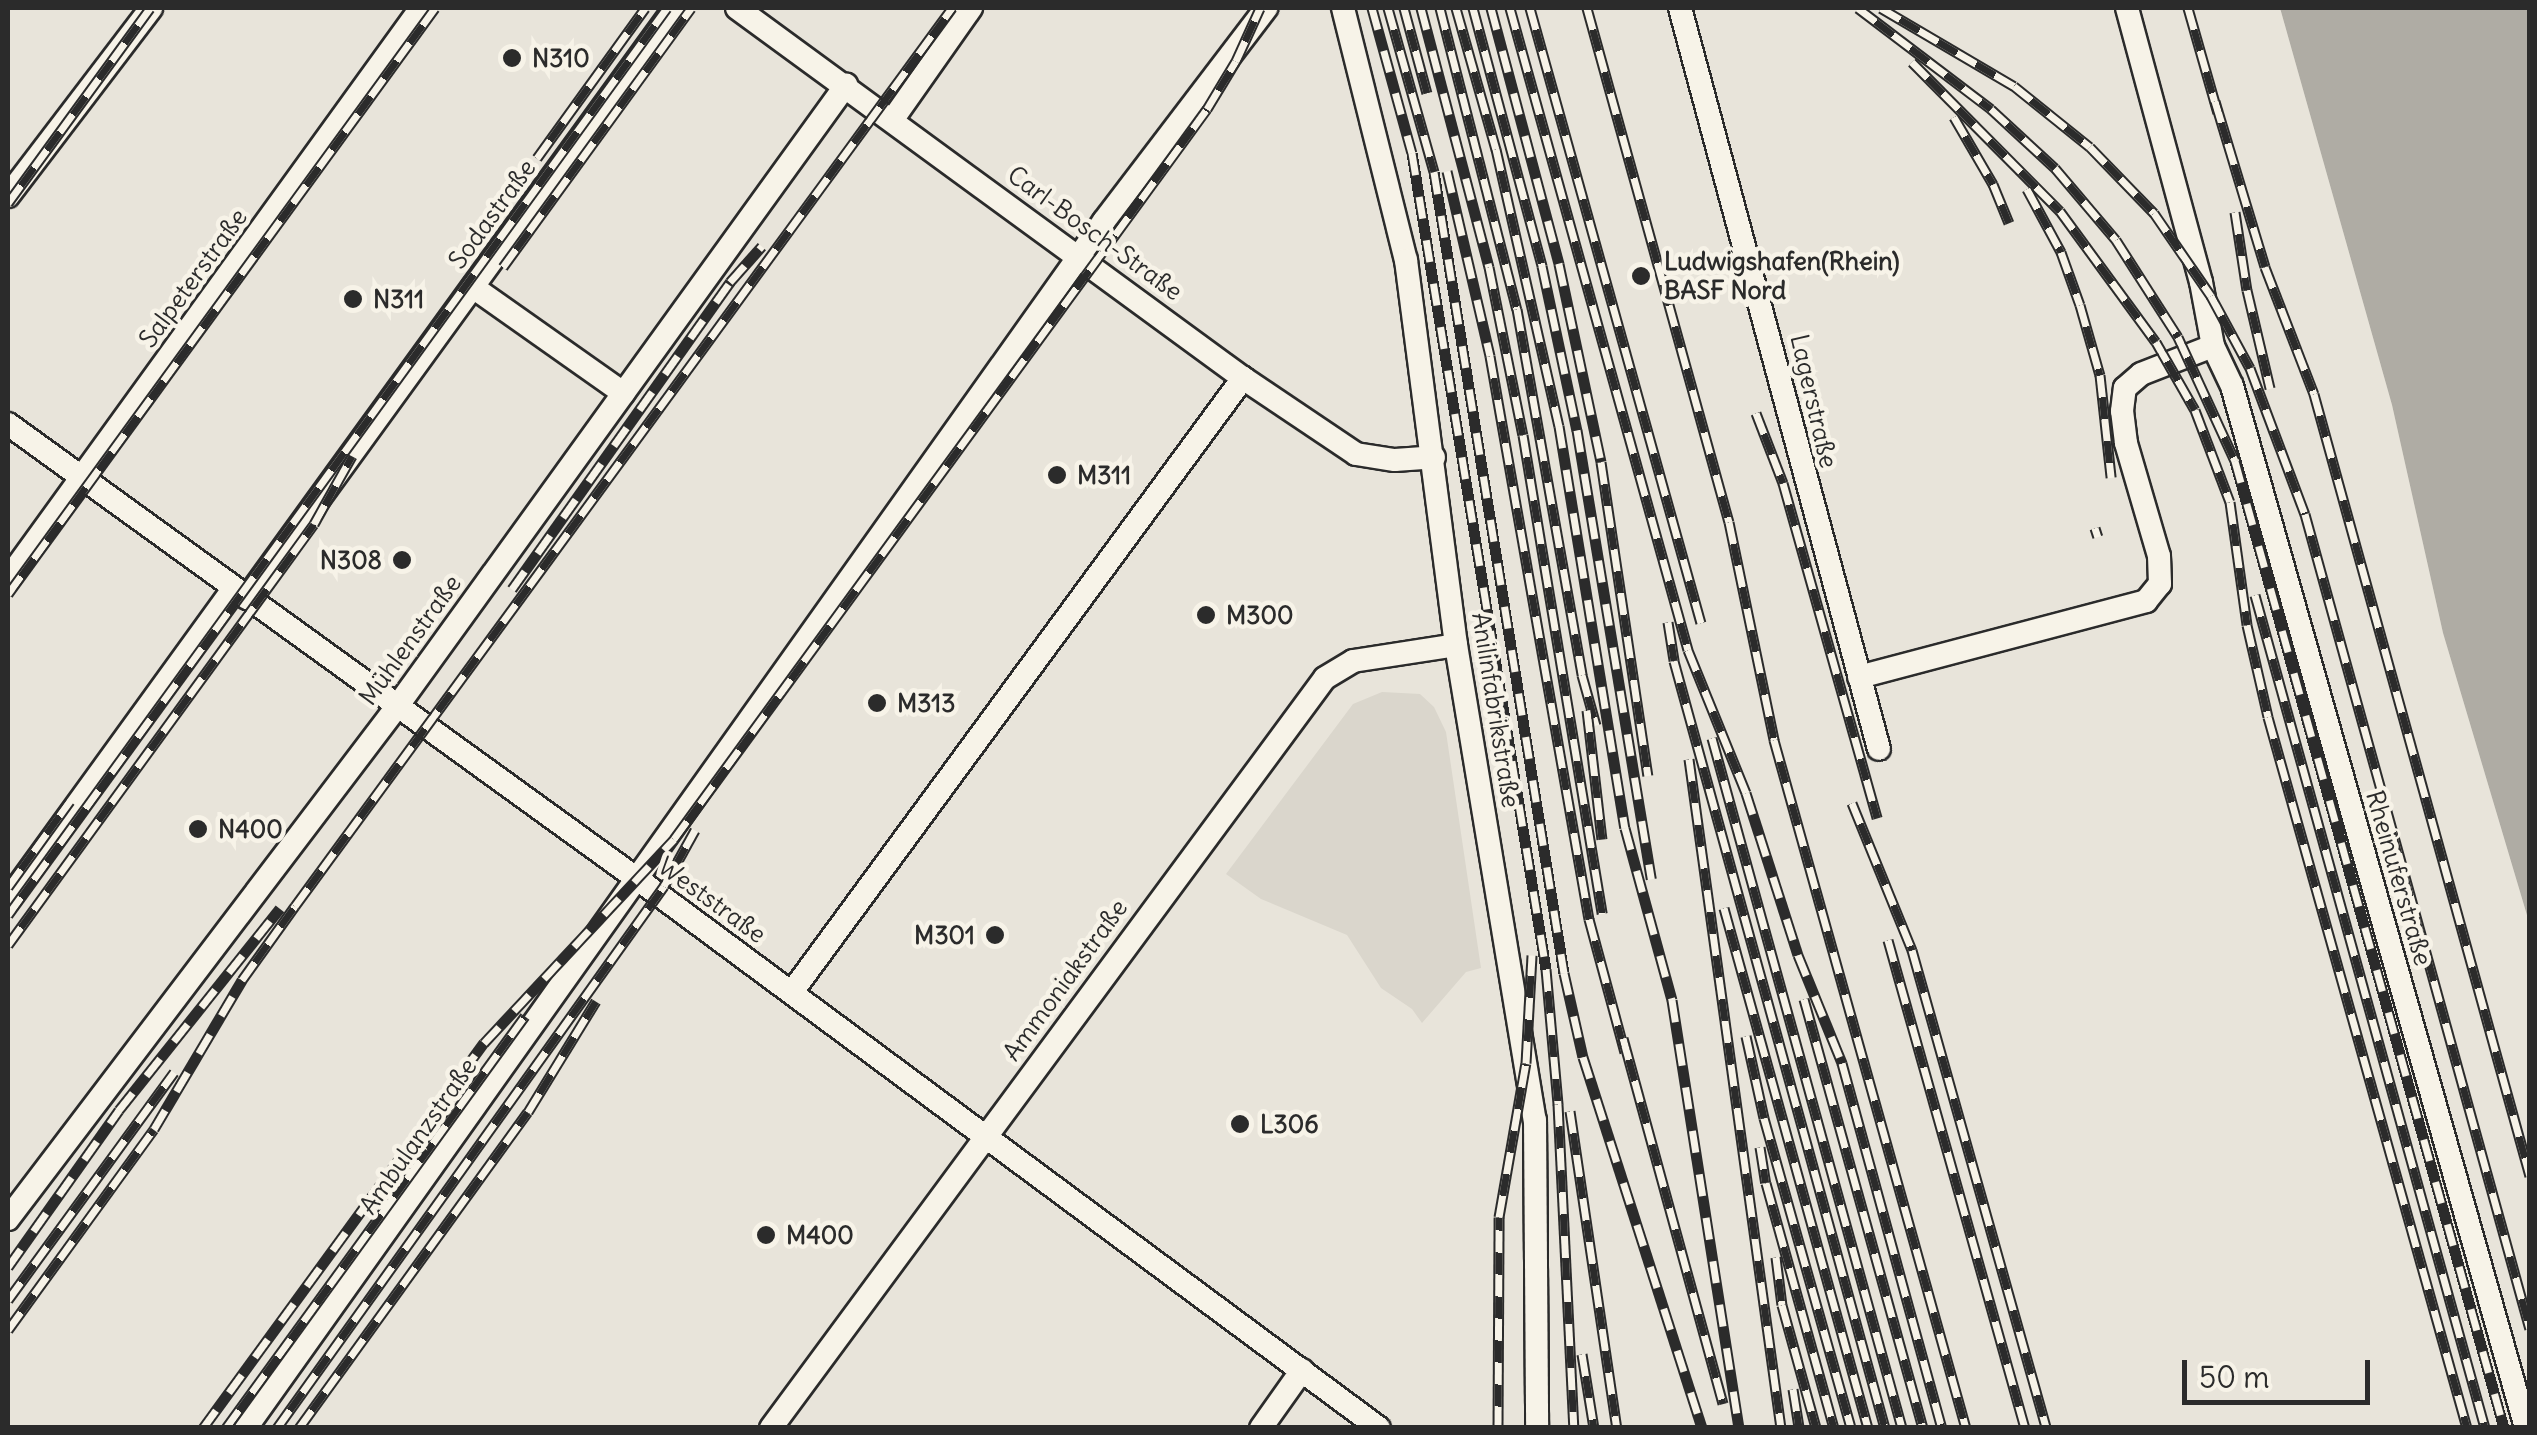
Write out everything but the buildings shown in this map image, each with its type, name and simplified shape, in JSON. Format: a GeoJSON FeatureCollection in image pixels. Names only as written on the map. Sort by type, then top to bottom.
{"type":"FeatureCollection","features":[{"type":"Feature","properties":{"kind":"street"},"geometry":{"type":"LineString","coordinates":[[8,196],[151,8]]}},
{"type":"Feature","properties":{"kind":"street","name":"Salpeterstraße"},"geometry":{"type":"LineString","coordinates":[[8,579],[421,8]]}},
{"type":"Feature","properties":{"kind":"street","name":"Sodastraße"},"geometry":{"type":"LineString","coordinates":[[8,900],[473,287],[675,8]]}},
{"type":"Feature","properties":{"kind":"street","name":"Carl-Bosch-Straße"},"geometry":{"type":"LineString","coordinates":[[737,8],[1243,378],[1356,454],[1396,460],[1434,457]]}},
{"type":"Feature","properties":{"kind":"street"},"geometry":{"type":"LineString","coordinates":[[893,120],[971,8]]}},
{"type":"Feature","properties":{"kind":"street","name":"Ambulanzstraße"},"geometry":{"type":"LineString","coordinates":[[246,1428],[1080,256],[1266,8]]}},
{"type":"Feature","properties":{"kind":"street","name":"Anilinfabrikstraße"},"geometry":{"type":"LineString","coordinates":[[1343,8],[1406,260],[1456,644],[1534,1120],[1537,1428]]}},
{"type":"Feature","properties":{"kind":"street","name":"Lagerstraße"},"geometry":{"type":"LineString","coordinates":[[1680,8],[1777,356],[1809,499],[1879,749]]}},
{"type":"Feature","properties":{"kind":"street","name":"Rheinuferstraße"},"geometry":{"type":"LineString","coordinates":[[2127,8],[2201,282],[2213,346],[2232,386],[2526,1428]]}},
{"type":"Feature","properties":{"kind":"street","name":"Mühlenstraße"},"geometry":{"type":"LineString","coordinates":[[8,1220],[396,708],[846,85]]}},
{"type":"Feature","properties":{"kind":"street"},"geometry":{"type":"LineString","coordinates":[[473,287],[623,394]]}},
{"type":"Feature","properties":{"kind":"street"},"geometry":{"type":"LineString","coordinates":[[1859,678],[2146,601],[2160,584],[2159,556],[2126,442],[2122,411],[2125,388],[2141,374],[2213,346]]}},
{"type":"Feature","properties":{"kind":"street"},"geometry":{"type":"LineString","coordinates":[[792,992],[1243,378]]}},
{"type":"Feature","properties":{"kind":"street","name":"Weststraße"},"geometry":{"type":"LineString","coordinates":[[8,424],[792,992],[1152,1264],[1379,1428]]}},
{"type":"Feature","properties":{"kind":"street","name":"Ammoniakstraße"},"geometry":{"type":"LineString","coordinates":[[771,1428],[1325,678],[1353,661],[1456,644]]}},
{"type":"Feature","properties":{"kind":"street"},"geometry":{"type":"LineString","coordinates":[[1261,1428],[1302,1370]]}},
{"type":"Feature","properties":{"kind":"shaded area"},"geometry":{"type":"Polygon","coordinates":[[[8,8],[2280,8],[2392,405],[2443,633],[2529,922],[2529,1427],[8,1428],[8,8]]]}},
{"type":"Feature","properties":{"kind":"shaded area"},"geometry":{"type":"Polygon","coordinates":[[[2280,8],[2529,8],[2529,922],[2443,633],[2392,405],[2280,8]]]}},
{"type":"Feature","properties":{"kind":"shaded area"},"geometry":{"type":"Polygon","coordinates":[[[1382,692],[1420,694],[1434,707],[1446,732],[1481,968],[1466,972],[1422,1023],[1412,1009],[1381,988],[1347,935],[1261,899],[1226,874],[1353,704],[1382,692]]]}},
{"type":"Feature","properties":{"kind":"railway"},"geometry":{"type":"LineString","coordinates":[[8,203],[150,8]]}},
{"type":"Feature","properties":{"kind":"railway"},"geometry":{"type":"LineString","coordinates":[[8,594],[435,8]]}},
{"type":"Feature","properties":{"kind":"railway"},"geometry":{"type":"LineString","coordinates":[[537,158],[645,8]]}},
{"type":"Feature","properties":{"kind":"railway"},"geometry":{"type":"LineString","coordinates":[[8,915],[667,8]]}},
{"type":"Feature","properties":{"kind":"railway"},"geometry":{"type":"LineString","coordinates":[[503,267],[691,8]]}},
{"type":"Feature","properties":{"kind":"railway"},"geometry":{"type":"LineString","coordinates":[[8,1330],[154,1129],[242,980],[952,8]]}},
{"type":"Feature","properties":{"kind":"railway"},"geometry":{"type":"LineString","coordinates":[[203,1428],[484,1043],[674,839],[1207,109],[1236,61],[1260,8]]}},
{"type":"Feature","properties":{"kind":"railway"},"geometry":{"type":"LineString","coordinates":[[1372,8],[1412,153],[1546,969],[1558,1104],[1574,1428]]}},
{"type":"Feature","properties":{"kind":"railway"},"geometry":{"type":"LineString","coordinates":[[1388,8],[1434,172],[1564,973],[1583,1057],[1702,1428]]}},
{"type":"Feature","properties":{"kind":"railway"},"geometry":{"type":"LineString","coordinates":[[1404,8],[1427,93]]}},
{"type":"Feature","properties":{"kind":"railway"},"geometry":{"type":"LineString","coordinates":[[1421,8],[1489,267],[1523,435],[1602,914]]}},
{"type":"Feature","properties":{"kind":"railway"},"geometry":{"type":"LineString","coordinates":[[1440,8],[1517,309],[1582,675],[1596,725]]}},
{"type":"Feature","properties":{"kind":"railway"},"geometry":{"type":"LineString","coordinates":[[1456,8],[1496,149],[1559,426],[1625,828],[1672,1000],[1739,1428]]}},
{"type":"Feature","properties":{"kind":"railway"},"geometry":{"type":"LineString","coordinates":[[1473,8],[1542,266],[1577,430],[1651,879]]}},
{"type":"Feature","properties":{"kind":"railway"},"geometry":{"type":"LineString","coordinates":[[1491,8],[1559,264],[1601,462],[1648,776]]}},
{"type":"Feature","properties":{"kind":"railway"},"geometry":{"type":"LineString","coordinates":[[1510,8],[1688,650],[1746,793],[1798,955],[1842,1063],[1942,1428]]}},
{"type":"Feature","properties":{"kind":"railway"},"geometry":{"type":"LineString","coordinates":[[1530,8],[1701,623]]}},
{"type":"Feature","properties":{"kind":"railway"},"geometry":{"type":"LineString","coordinates":[[1587,8],[1729,522],[1774,740],[1966,1428]]}},
{"type":"Feature","properties":{"kind":"railway"},"geometry":{"type":"LineString","coordinates":[[1858,8],[1991,109],[2055,168],[2116,240],[2178,337],[2235,461],[2504,1428]]}},
{"type":"Feature","properties":{"kind":"railway"},"geometry":{"type":"LineString","coordinates":[[1881,8],[2014,86],[2090,147],[2154,213],[2211,296],[2250,368],[2305,514],[2530,1329]]}},
{"type":"Feature","properties":{"kind":"railway"},"geometry":{"type":"LineString","coordinates":[[2188,8],[2218,113]]}},
{"type":"Feature","properties":{"kind":"railway"},"geometry":{"type":"LineString","coordinates":[[1912,62],[2060,211],[2156,342],[2195,410],[2230,502],[2247,625],[2268,717],[2467,1428]]}},
{"type":"Feature","properties":{"kind":"railway"},"geometry":{"type":"LineString","coordinates":[[2215,101],[2265,267],[2314,394],[2530,1176]]}},
{"type":"Feature","properties":{"kind":"railway"},"geometry":{"type":"LineString","coordinates":[[1954,117],[1993,184],[2009,223]]}},
{"type":"Feature","properties":{"kind":"railway"},"geometry":{"type":"LineString","coordinates":[[1447,171],[1490,356],[1589,919],[1625,1052]]}},
{"type":"Feature","properties":{"kind":"railway"},"geometry":{"type":"LineString","coordinates":[[2027,189],[2061,252],[2080,305],[2100,375],[2111,477]]}},
{"type":"Feature","properties":{"kind":"railway"},"geometry":{"type":"LineString","coordinates":[[2235,212],[2247,290],[2270,388]]}},
{"type":"Feature","properties":{"kind":"railway"},"geometry":{"type":"LineString","coordinates":[[512,589],[730,282],[762,246]]}},
{"type":"Feature","properties":{"kind":"railway"},"geometry":{"type":"LineString","coordinates":[[1756,413],[1783,483],[1877,818]]}},
{"type":"Feature","properties":{"kind":"railway"},"geometry":{"type":"LineString","coordinates":[[8,945],[314,524],[352,456]]}},
{"type":"Feature","properties":{"kind":"railway"},"geometry":{"type":"LineString","coordinates":[[2095,528],[2098,537]]}},
{"type":"Feature","properties":{"kind":"railway"},"geometry":{"type":"LineString","coordinates":[[2255,595],[2485,1428]]}},
{"type":"Feature","properties":{"kind":"railway"},"geometry":{"type":"LineString","coordinates":[[1668,622],[1674,661],[1885,1428]]}},
{"type":"Feature","properties":{"kind":"railway"},"geometry":{"type":"LineString","coordinates":[[1587,710],[1602,839]]}},
{"type":"Feature","properties":{"kind":"railway"},"geometry":{"type":"LineString","coordinates":[[1712,738],[1902,1428]]}},
{"type":"Feature","properties":{"kind":"railway"},"geometry":{"type":"LineString","coordinates":[[1689,759],[1781,1428]]}},
{"type":"Feature","properties":{"kind":"railway"},"geometry":{"type":"LineString","coordinates":[[8,887],[70,801]]}},
{"type":"Feature","properties":{"kind":"railway"},"geometry":{"type":"LineString","coordinates":[[1852,803],[1912,950],[2046,1428]]}},
{"type":"Feature","properties":{"kind":"railway"},"geometry":{"type":"LineString","coordinates":[[277,1428],[664,886],[695,830]]}},
{"type":"Feature","properties":{"kind":"railway"},"geometry":{"type":"LineString","coordinates":[[8,1267],[119,1110],[280,908]]}},
{"type":"Feature","properties":{"kind":"railway"},"geometry":{"type":"LineString","coordinates":[[1724,908],[1868,1428]]}},
{"type":"Feature","properties":{"kind":"railway"},"geometry":{"type":"LineString","coordinates":[[1888,940],[2025,1428]]}},
{"type":"Feature","properties":{"kind":"railway"},"geometry":{"type":"LineString","coordinates":[[1498,1428],[1499,1217],[1526,1063],[1532,955]]}},
{"type":"Feature","properties":{"kind":"railway"},"geometry":{"type":"LineString","coordinates":[[1804,999],[1923,1428]]}},
{"type":"Feature","properties":{"kind":"railway"},"geometry":{"type":"LineString","coordinates":[[299,1428],[528,1112],[596,1001]]}},
{"type":"Feature","properties":{"kind":"railway"},"geometry":{"type":"LineString","coordinates":[[226,1428],[525,1016]]}},
{"type":"Feature","properties":{"kind":"railway"},"geometry":{"type":"LineString","coordinates":[[1746,1036],[1764,1118],[1851,1428]]}},
{"type":"Feature","properties":{"kind":"railway"},"geometry":{"type":"LineString","coordinates":[[1623,1038],[1723,1404]]}},
{"type":"Feature","properties":{"kind":"railway"},"geometry":{"type":"LineString","coordinates":[[8,1300],[174,1072]]}},
{"type":"Feature","properties":{"kind":"railway"},"geometry":{"type":"LineString","coordinates":[[1570,1111],[1617,1428]]}},
{"type":"Feature","properties":{"kind":"railway"},"geometry":{"type":"LineString","coordinates":[[1760,1147],[1766,1183],[1834,1428]]}},
{"type":"Feature","properties":{"kind":"railway"},"geometry":{"type":"LineString","coordinates":[[1776,1257],[1782,1305],[1816,1428]]}},
{"type":"Feature","properties":{"kind":"railway"},"geometry":{"type":"LineString","coordinates":[[1582,1354],[1594,1428]]}},
{"type":"Feature","properties":{"kind":"railway"},"geometry":{"type":"LineString","coordinates":[[1793,1389],[1799,1428]]}},
{"type":"Feature","properties":{"kind":"place","name":"N310"},"geometry":{"type":"Point","coordinates":[512,58]}},
{"type":"Feature","properties":{"kind":"place","name":"Ludwigshafen(Rhein) BASF Nord"},"geometry":{"type":"Point","coordinates":[1641,276]}},
{"type":"Feature","properties":{"kind":"place","name":"N311"},"geometry":{"type":"Point","coordinates":[353,299]}},
{"type":"Feature","properties":{"kind":"place","name":"M311"},"geometry":{"type":"Point","coordinates":[1057,475]}},
{"type":"Feature","properties":{"kind":"place","name":"N308"},"geometry":{"type":"Point","coordinates":[402,560]}},
{"type":"Feature","properties":{"kind":"place","name":"M300"},"geometry":{"type":"Point","coordinates":[1206,615]}},
{"type":"Feature","properties":{"kind":"place","name":"M313"},"geometry":{"type":"Point","coordinates":[877,703]}},
{"type":"Feature","properties":{"kind":"place","name":"N400"},"geometry":{"type":"Point","coordinates":[198,829]}},
{"type":"Feature","properties":{"kind":"place","name":"M301"},"geometry":{"type":"Point","coordinates":[995,935]}},
{"type":"Feature","properties":{"kind":"place","name":"L306"},"geometry":{"type":"Point","coordinates":[1240,1124]}},
{"type":"Feature","properties":{"kind":"place","name":"M400"},"geometry":{"type":"Point","coordinates":[766,1235]}}]}
